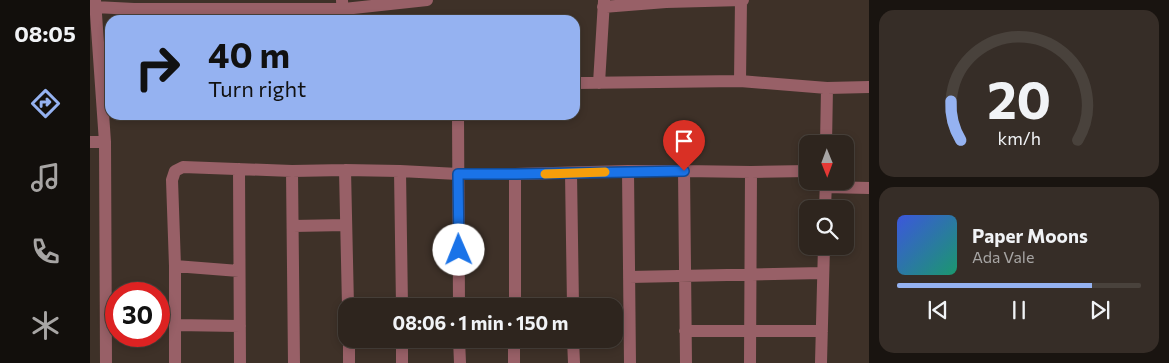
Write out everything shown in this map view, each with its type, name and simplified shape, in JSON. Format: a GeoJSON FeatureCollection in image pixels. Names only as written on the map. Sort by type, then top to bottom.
{"type":"FeatureCollection","features":[{"type":"Feature","properties":{"kind":"street"},"geometry":{"type":"LineString","coordinates":[[106,363],[105,83],[94,52],[95,4],[298,4],[343,10],[427,0]]}},
{"type":"Feature","properties":{"kind":"street"},"geometry":{"type":"LineString","coordinates":[[599,83],[604,4],[723,0],[742,0],[740,81]]}},
{"type":"Feature","properties":{"kind":"street"},"geometry":{"type":"LineString","coordinates":[[580,83],[740,81],[827,88],[869,87]]}},
{"type":"Feature","properties":{"kind":"street"},"geometry":{"type":"LineString","coordinates":[[826,135],[827,88]]}},
{"type":"Feature","properties":{"kind":"street"},"geometry":{"type":"LineString","coordinates":[[458,120],[459,298]]}},
{"type":"Feature","properties":{"kind":"street"},"geometry":{"type":"LineString","coordinates":[[90,142],[104,142]]}},
{"type":"Feature","properties":{"kind":"street"},"geometry":{"type":"LineString","coordinates":[[175,363],[175,266],[172,180],[176,171],[183,167],[239,170],[400,171],[458,174],[799,171]]}},
{"type":"Feature","properties":{"kind":"street"},"geometry":{"type":"LineString","coordinates":[[239,170],[240,363]]}},
{"type":"Feature","properties":{"kind":"street"},"geometry":{"type":"LineString","coordinates":[[345,170],[348,298]]}},
{"type":"Feature","properties":{"kind":"street"},"geometry":{"type":"LineString","coordinates":[[292,171],[294,363]]}},
{"type":"Feature","properties":{"kind":"street"},"geometry":{"type":"LineString","coordinates":[[400,171],[402,298]]}},
{"type":"Feature","properties":{"kind":"street"},"geometry":{"type":"LineString","coordinates":[[684,171],[686,363]]}},
{"type":"Feature","properties":{"kind":"street"},"geometry":{"type":"LineString","coordinates":[[628,172],[630,363]]}},
{"type":"Feature","properties":{"kind":"street"},"geometry":{"type":"LineString","coordinates":[[750,363],[751,172]]}},
{"type":"Feature","properties":{"kind":"street"},"geometry":{"type":"LineString","coordinates":[[571,173],[573,298]]}},
{"type":"Feature","properties":{"kind":"street"},"geometry":{"type":"LineString","coordinates":[[515,298],[516,174]]}},
{"type":"Feature","properties":{"kind":"street"},"geometry":{"type":"LineString","coordinates":[[854,187],[869,188]]}},
{"type":"Feature","properties":{"kind":"street"},"geometry":{"type":"LineString","coordinates":[[293,226],[346,225]]}},
{"type":"Feature","properties":{"kind":"street"},"geometry":{"type":"LineString","coordinates":[[821,363],[823,255]]}},
{"type":"Feature","properties":{"kind":"street"},"geometry":{"type":"LineString","coordinates":[[175,266],[239,271]]}},
{"type":"Feature","properties":{"kind":"street"},"geometry":{"type":"LineString","coordinates":[[629,277],[822,273]]}},
{"type":"Feature","properties":{"kind":"street"},"geometry":{"type":"LineString","coordinates":[[175,325],[240,326]]}},
{"type":"Feature","properties":{"kind":"street"},"geometry":{"type":"LineString","coordinates":[[685,331],[822,331]]}},
{"type":"Feature","properties":{"kind":"street"},"geometry":{"type":"LineString","coordinates":[[349,348],[349,363]]}},
{"type":"Feature","properties":{"kind":"street"},"geometry":{"type":"LineString","coordinates":[[402,348],[402,363]]}},
{"type":"Feature","properties":{"kind":"street"},"geometry":{"type":"LineString","coordinates":[[459,348],[460,363]]}},
{"type":"Feature","properties":{"kind":"street"},"geometry":{"type":"LineString","coordinates":[[514,348],[514,363]]}},
{"type":"Feature","properties":{"kind":"street"},"geometry":{"type":"LineString","coordinates":[[573,348],[574,363]]}},
{"type":"Feature","properties":{"kind":"slow traffic"},"geometry":{"type":"LineString","coordinates":[[545,174],[605,172]]}},
{"type":"Feature","properties":{"kind":"route"},"geometry":{"type":"LineString","coordinates":[[459,250],[458,174],[684,171]]}}]}
